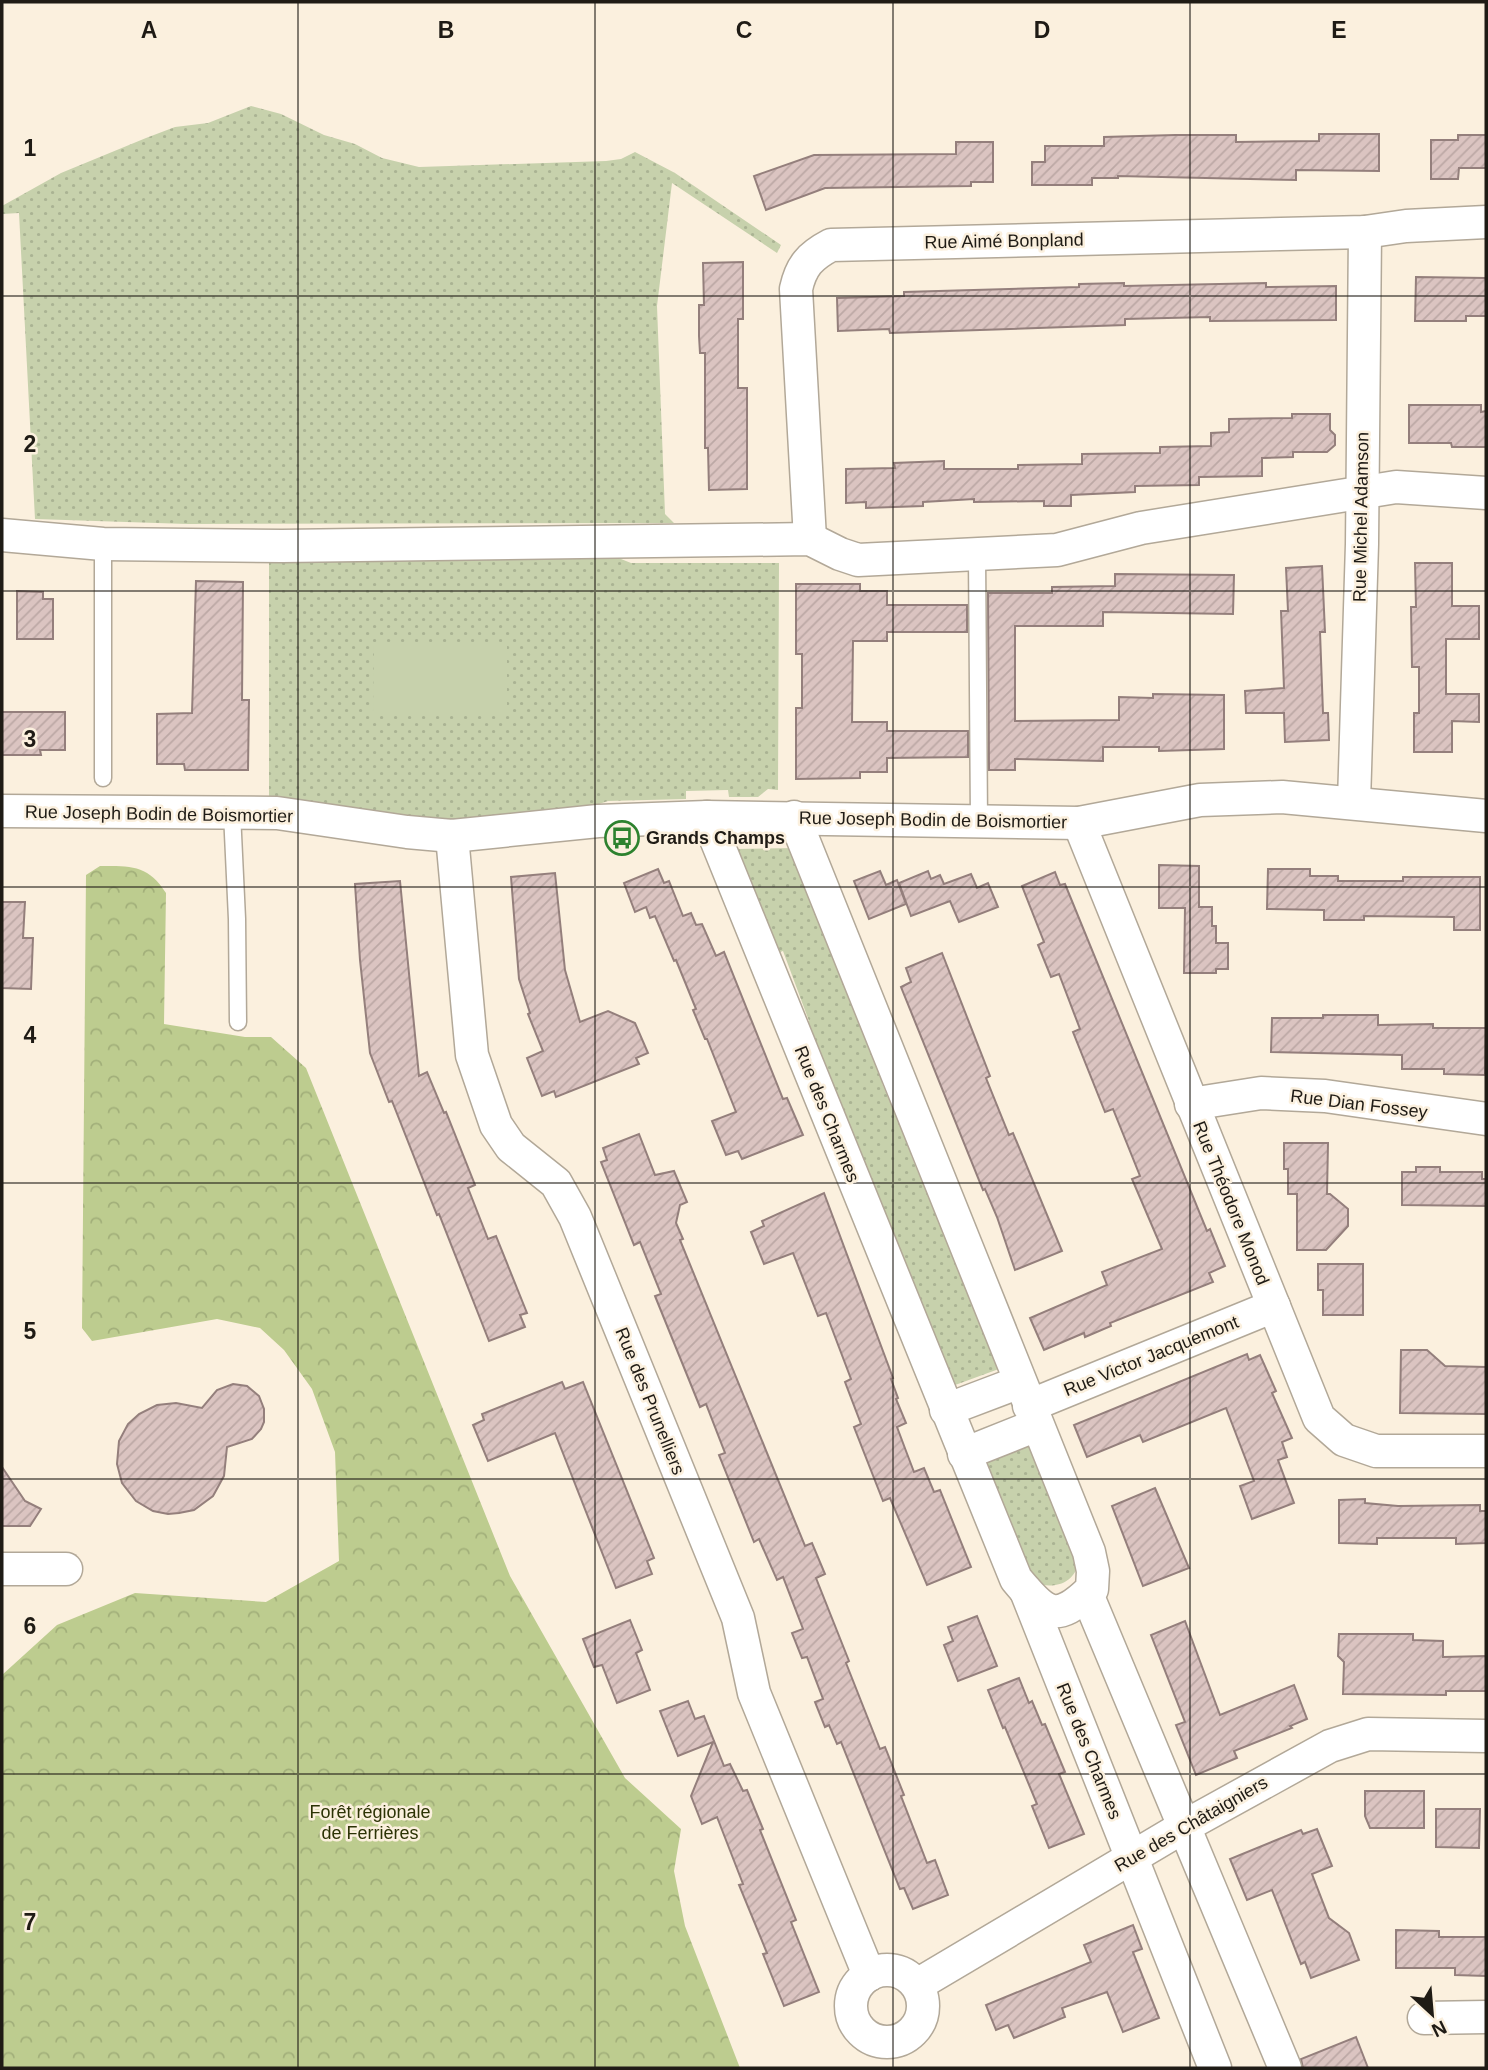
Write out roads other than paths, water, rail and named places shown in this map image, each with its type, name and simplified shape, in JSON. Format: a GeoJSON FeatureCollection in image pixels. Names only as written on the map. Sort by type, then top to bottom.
{"type":"FeatureCollection","features":[{"type":"Feature","properties":{"kind":"street","name":"Rue Aimé Bonpland"},"geometry":{"type":"LineString","coordinates":[[810,539],[796,289],[804,265],[816,253],[831,246],[1365,232],[1406,226],[1486,222]]}},
{"type":"Feature","properties":{"kind":"street","name":"Rue Michel Adamson"},"geometry":{"type":"LineString","coordinates":[[1354,802],[1365,232]]}},
{"type":"Feature","properties":{"kind":"street"},"geometry":{"type":"LineString","coordinates":[[2,535],[103,544],[282,546],[810,539],[840,554],[858,559],[1057,550],[1141,528],[1396,487],[1486,493]]}},
{"type":"Feature","properties":{"kind":"street","name":"Rue Joseph Bodin de Boismortier"},"geometry":{"type":"LineString","coordinates":[[2,811],[277,813],[452,836],[598,821],[707,817],[1079,823],[1200,800],[1282,797],[1486,816]]}},
{"type":"Feature","properties":{"kind":"street","name":"Rue des Charmes"},"geometry":{"type":"LineString","coordinates":[[707,817],[1016,1579],[1041,1608],[1053,1612],[1065,1610],[1087,1594]]}},
{"type":"Feature","properties":{"kind":"street"},"geometry":{"type":"LineString","coordinates":[[794,817],[1089,1552],[1093,1571],[1092,1590],[1087,1594],[1286,2068]]}},
{"type":"Feature","properties":{"kind":"street","name":"Rue Théodore Monod"},"geometry":{"type":"LineString","coordinates":[[1079,823],[1318,1418],[1345,1440],[1376,1451],[1486,1451]]}},
{"type":"Feature","properties":{"kind":"street","name":"Rue des Prunelliers"},"geometry":{"type":"LineString","coordinates":[[452,836],[472,1055],[496,1125],[511,1147],[556,1183],[575,1217],[738,1618],[754,1693],[869,1975]]}},
{"type":"Feature","properties":{"kind":"street","name":"Rue Dian Fossey"},"geometry":{"type":"LineString","coordinates":[[1191,1104],[1261,1093],[1325,1096],[1486,1119]]}},
{"type":"Feature","properties":{"kind":"street","name":"Rue Victor Jacquemont"},"geometry":{"type":"LineString","coordinates":[[1029,1404],[1273,1306]]}},
{"type":"Feature","properties":{"kind":"street"},"geometry":{"type":"LineString","coordinates":[[946,1410],[1029,1404]]}},
{"type":"Feature","properties":{"kind":"street"},"geometry":{"type":"LineString","coordinates":[[964,1454],[1029,1404]]}},
{"type":"Feature","properties":{"kind":"street"},"geometry":{"type":"LineString","coordinates":[[2,1569],[66,1569]]}},
{"type":"Feature","properties":{"kind":"street","name":"Rue des Charmes"},"geometry":{"type":"LineString","coordinates":[[1025,1591],[1215,2068]]}},
{"type":"Feature","properties":{"kind":"street","name":"Rue des Châtaigniers"},"geometry":{"type":"LineString","coordinates":[[917,1986],[1185,1826],[1330,1746],[1368,1734],[1486,1736]]}},
{"type":"Feature","properties":{"kind":"street"},"geometry":{"type":"LineString","coordinates":[[879,1971],[900,1972],[917,1986],[922,1996],[920,2020],[891,2055],[857,2026],[852,2015],[853,1992],[869,1975],[879,1971]]}},
{"type":"Feature","properties":{"kind":"street"},"geometry":{"type":"LineString","coordinates":[[1424,2018],[1486,2017]]}},
{"type":"Feature","properties":{"kind":"lane"},"geometry":{"type":"LineString","coordinates":[[103,544],[103,778]]}},
{"type":"Feature","properties":{"kind":"lane"},"geometry":{"type":"LineString","coordinates":[[977,555],[979,822]]}},
{"type":"Feature","properties":{"kind":"lane"},"geometry":{"type":"LineString","coordinates":[[232,813],[238,1022]]}},
{"type":"Feature","properties":{"kind":"place","name":"Grands Champs"},"geometry":{"type":"Point","coordinates":[622,838]}},
{"type":"Feature","properties":{"kind":"park label","name":"Forêt régionale de Ferrières"},"geometry":{"type":"Point","coordinates":[370,1822]}}]}
